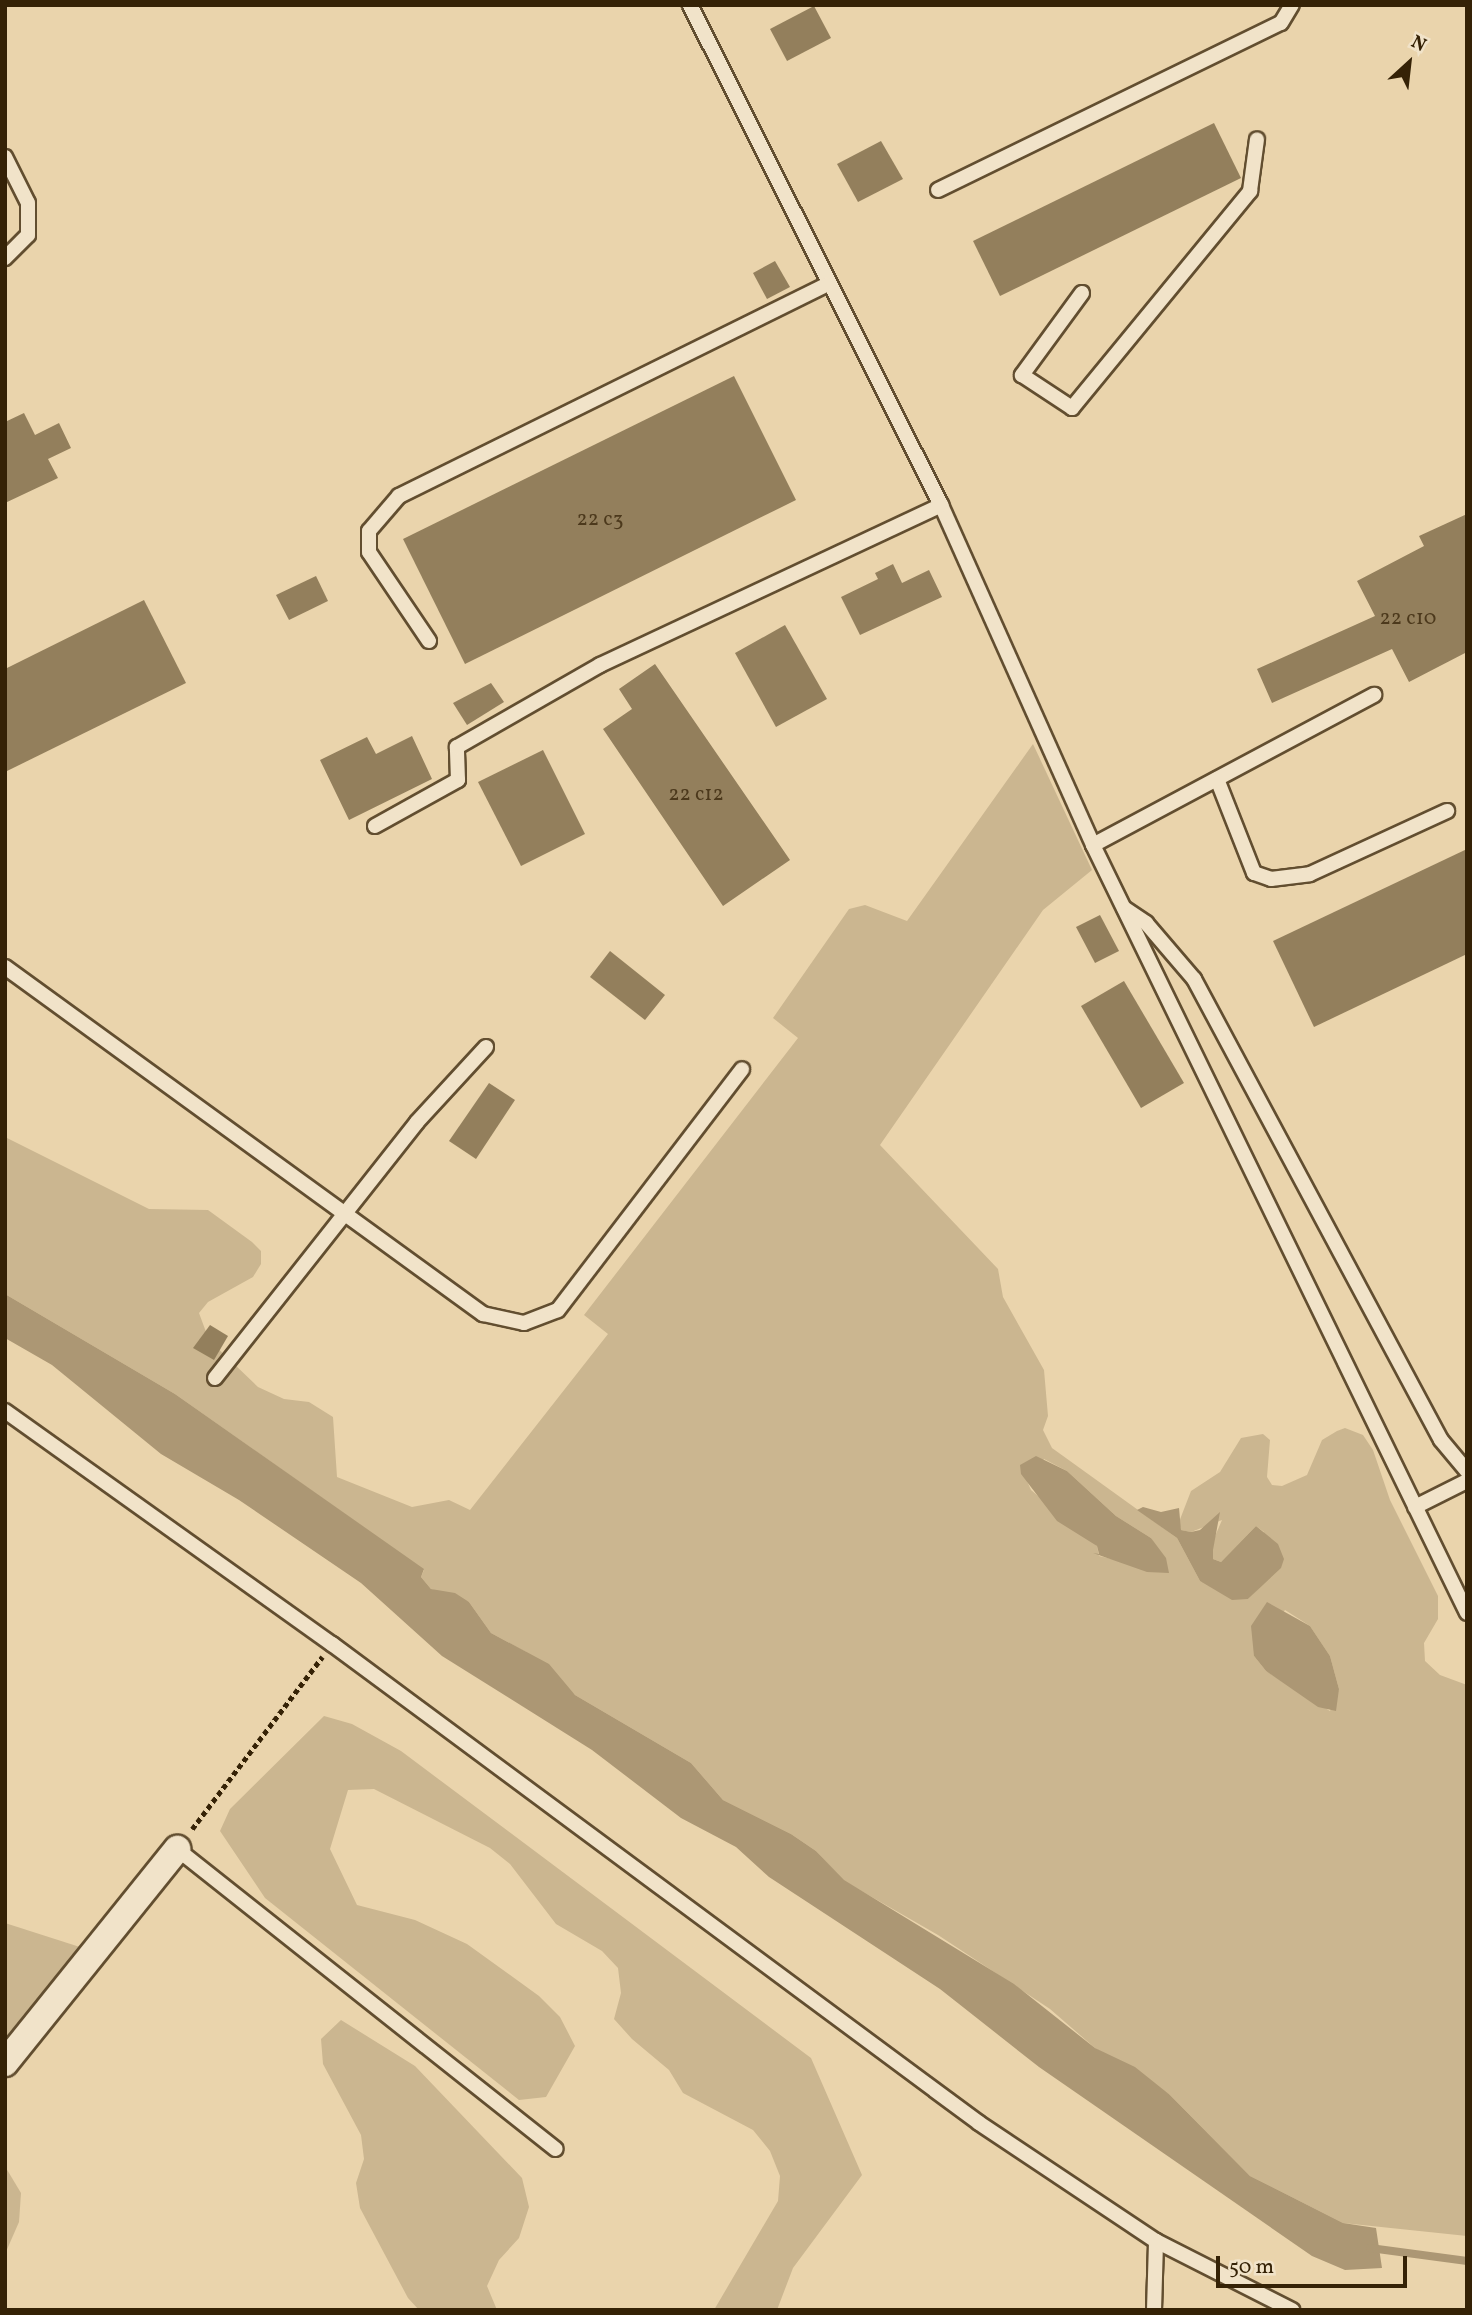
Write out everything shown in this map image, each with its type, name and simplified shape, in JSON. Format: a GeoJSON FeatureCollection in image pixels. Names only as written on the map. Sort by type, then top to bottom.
{"type":"FeatureCollection","features":[{"type":"Feature","properties":{"kind":"street"},"geometry":{"type":"LineString","coordinates":[[5,2063],[177,1849]]}},
{"type":"Feature","properties":{"kind":"lane"},"geometry":{"type":"LineString","coordinates":[[690,5],[826,285],[941,505],[1093,845],[1467,1613]]}},
{"type":"Feature","properties":{"kind":"lane"},"geometry":{"type":"LineString","coordinates":[[938,190],[1281,23],[1292,5]]}},
{"type":"Feature","properties":{"kind":"lane"},"geometry":{"type":"LineString","coordinates":[[1082,293],[1022,374],[1072,408],[1250,191],[1257,139]]}},
{"type":"Feature","properties":{"kind":"lane"},"geometry":{"type":"LineString","coordinates":[[5,157],[28,203],[28,234],[5,258]]}},
{"type":"Feature","properties":{"kind":"lane"},"geometry":{"type":"LineString","coordinates":[[429,641],[369,552],[369,531],[399,496],[826,285]]}},
{"type":"Feature","properties":{"kind":"lane"},"geometry":{"type":"LineString","coordinates":[[375,826],[458,780],[457,747],[600,665],[941,505]]}},
{"type":"Feature","properties":{"kind":"lane"},"geometry":{"type":"LineString","coordinates":[[1093,845],[1374,695]]}},
{"type":"Feature","properties":{"kind":"lane"},"geometry":{"type":"LineString","coordinates":[[1217,779],[1254,873],[1271,879],[1310,874],[1447,811]]}},
{"type":"Feature","properties":{"kind":"lane"},"geometry":{"type":"LineString","coordinates":[[1123,907],[1146,923],[1194,979],[1441,1440],[1467,1471]]}},
{"type":"Feature","properties":{"kind":"lane"},"geometry":{"type":"LineString","coordinates":[[5,967],[483,1314],[524,1323],[558,1310],[742,1069]]}},
{"type":"Feature","properties":{"kind":"lane"},"geometry":{"type":"LineString","coordinates":[[215,1378],[418,1122],[486,1047]]}},
{"type":"Feature","properties":{"kind":"lane"},"geometry":{"type":"LineString","coordinates":[[5,1411],[332,1644],[979,2123],[1156,2241],[1292,2310]]}},
{"type":"Feature","properties":{"kind":"lane"},"geometry":{"type":"LineString","coordinates":[[1416,1507],[1467,1481]]}},
{"type":"Feature","properties":{"kind":"lane"},"geometry":{"type":"LineString","coordinates":[[177,1849],[555,2150]]}},
{"type":"Feature","properties":{"kind":"lane"},"geometry":{"type":"LineString","coordinates":[[1154,2310],[1156,2241]]}},
{"type":"Feature","properties":{"kind":"path"},"geometry":{"type":"LineString","coordinates":[[177,1849],[332,1644]]}},
{"type":"Feature","properties":{"kind":"shaded area"},"geometry":{"type":"Polygon","coordinates":[[[1033,744],[1092,870],[1043,910],[880,1145],[998,1269],[1003,1297],[1044,1370],[1048,1416],[1043,1430],[1052,1448],[1177,1538],[1200,1581],[1248,1599],[1262,1585],[1264,1532],[1256,1526],[1221,1562],[1213,1559],[1213,1541],[1222,1520],[1191,1532],[1181,1530],[1179,1522],[1191,1491],[1220,1472],[1241,1438],[1263,1434],[1270,1440],[1267,1477],[1272,1485],[1282,1486],[1307,1475],[1322,1440],[1345,1428],[1363,1435],[1373,1450],[1390,1500],[1438,1596],[1438,1619],[1424,1643],[1425,1661],[1440,1675],[1467,1685],[1467,2236],[1343,2223],[1250,2176],[1170,2095],[1095,2048],[1050,2009],[938,1935],[844,1881],[816,1851],[791,1834],[723,1800],[691,1763],[575,1695],[526,1652],[491,1633],[469,1602],[431,1589],[421,1577],[424,1570],[175,1394],[5,1294],[5,1137],[149,1209],[208,1210],[261,1251],[261,1264],[253,1277],[208,1302],[199,1313],[209,1340],[258,1387],[284,1399],[309,1402],[333,1417],[337,1477],[412,1507],[449,1500],[470,1510],[608,1334],[584,1315],[798,1038],[773,1018],[849,909],[865,905],[907,921],[1033,744]],[[1044,1459],[1027,1481],[1031,1490],[1097,1546],[1099,1556],[1168,1572],[1151,1538],[1116,1516],[1067,1471],[1044,1459]],[[1285,1610],[1254,1656],[1266,1671],[1330,1711],[1339,1689],[1330,1656],[1310,1626],[1285,1610]]]}},
{"type":"Feature","properties":{"kind":"shaded area"},"geometry":{"type":"Polygon","coordinates":[[[5,1294],[175,1394],[424,1569],[421,1577],[431,1589],[455,1593],[469,1602],[491,1633],[549,1664],[575,1695],[691,1763],[723,1800],[791,1834],[816,1851],[844,1880],[1014,1984],[1095,2048],[1135,2067],[1170,2095],[1250,2176],[1343,2223],[1376,2228],[1382,2268],[1345,2270],[1312,2256],[1039,2067],[940,1989],[769,1877],[736,1847],[681,1818],[592,1750],[442,1656],[361,1583],[239,1500],[161,1454],[52,1365],[5,1338],[5,1294]]]}},
{"type":"Feature","properties":{"kind":"shaded area"},"geometry":{"type":"Polygon","coordinates":[[[1036,1456],[1067,1471],[1116,1516],[1151,1538],[1166,1558],[1169,1573],[1147,1572],[1093,1553],[1099,1554],[1097,1546],[1057,1521],[1021,1474],[1020,1465],[1036,1456]]]}},
{"type":"Feature","properties":{"kind":"shaded area"},"geometry":{"type":"Polygon","coordinates":[[[1143,1507],[1161,1512],[1179,1508],[1181,1530],[1191,1532],[1200,1530],[1220,1512],[1213,1559],[1221,1562],[1256,1526],[1278,1544],[1284,1559],[1281,1568],[1248,1599],[1232,1600],[1200,1581],[1177,1538],[1137,1510],[1143,1507]]]}},
{"type":"Feature","properties":{"kind":"shaded area"},"geometry":{"type":"Polygon","coordinates":[[[1267,1602],[1310,1626],[1330,1656],[1339,1689],[1336,1711],[1318,1707],[1266,1671],[1254,1656],[1251,1626],[1267,1602]]]}},
{"type":"Feature","properties":{"kind":"shaded area"},"geometry":{"type":"Polygon","coordinates":[[[324,1716],[352,1724],[401,1751],[811,2058],[862,2175],[793,2268],[777,2310],[714,2310],[778,2201],[780,2176],[770,2151],[753,2130],[683,2093],[669,2070],[632,2039],[614,2019],[621,1993],[618,1968],[602,1951],[556,1924],[510,1864],[490,1848],[374,1789],[348,1790],[330,1849],[357,1905],[415,1920],[467,1944],[539,1996],[560,2017],[575,2046],[546,2097],[519,2100],[265,1898],[220,1831],[230,1809],[324,1716]]]}},
{"type":"Feature","properties":{"kind":"shaded area"},"geometry":{"type":"Polygon","coordinates":[[[5,1923],[83,1948],[5,2048],[5,1923]]]}},
{"type":"Feature","properties":{"kind":"shaded area"},"geometry":{"type":"Polygon","coordinates":[[[341,2020],[415,2066],[522,2178],[529,2207],[519,2238],[499,2260],[487,2286],[497,2310],[419,2310],[408,2298],[360,2208],[356,2183],[364,2159],[361,2135],[323,2064],[321,2039],[341,2020]]]}},
{"type":"Feature","properties":{"kind":"shaded area"},"geometry":{"type":"Polygon","coordinates":[[[6,2168],[21,2193],[19,2222],[5,2254],[6,2168]]]}},
{"type":"Feature","properties":{"kind":"building"},"geometry":{"type":"Polygon","coordinates":[[[814,6],[831,38],[787,61],[770,29],[814,6]]]}},
{"type":"Feature","properties":{"kind":"building"},"geometry":{"type":"Polygon","coordinates":[[[1214,123],[1241,178],[1000,296],[973,241],[1214,123]]]}},
{"type":"Feature","properties":{"kind":"building"},"geometry":{"type":"Polygon","coordinates":[[[881,141],[903,179],[858,202],[837,164],[881,141]]]}},
{"type":"Feature","properties":{"kind":"building"},"geometry":{"type":"Polygon","coordinates":[[[775,261],[790,287],[767,299],[753,273],[775,261]]]}},
{"type":"Feature","properties":{"kind":"building"},"geometry":{"type":"Polygon","coordinates":[[[734,376],[796,500],[465,664],[403,539],[734,376]]]}},
{"type":"Feature","properties":{"kind":"building"},"geometry":{"type":"Polygon","coordinates":[[[24,413],[35,435],[59,423],[71,448],[48,459],[58,478],[5,503],[5,422],[24,413]]]}},
{"type":"Feature","properties":{"kind":"building"},"geometry":{"type":"Polygon","coordinates":[[[1467,514],[1467,652],[1409,682],[1392,649],[1272,703],[1257,669],[1375,616],[1357,581],[1424,546],[1419,536],[1467,514]]]}},
{"type":"Feature","properties":{"kind":"building"},"geometry":{"type":"Polygon","coordinates":[[[893,564],[902,583],[929,570],[942,597],[860,635],[841,597],[878,579],[875,573],[893,564]]]}},
{"type":"Feature","properties":{"kind":"building"},"geometry":{"type":"Polygon","coordinates":[[[316,576],[328,601],[289,620],[276,595],[316,576]]]}},
{"type":"Feature","properties":{"kind":"building"},"geometry":{"type":"Polygon","coordinates":[[[144,600],[186,683],[5,772],[5,669],[144,600]]]}},
{"type":"Feature","properties":{"kind":"building"},"geometry":{"type":"Polygon","coordinates":[[[785,625],[827,699],[776,727],[735,653],[785,625]]]}},
{"type":"Feature","properties":{"kind":"building"},"geometry":{"type":"Polygon","coordinates":[[[655,664],[790,860],[723,906],[603,729],[632,709],[619,689],[655,664]]]}},
{"type":"Feature","properties":{"kind":"building"},"geometry":{"type":"Polygon","coordinates":[[[491,683],[504,702],[467,725],[453,703],[491,683]]]}},
{"type":"Feature","properties":{"kind":"building"},"geometry":{"type":"Polygon","coordinates":[[[412,736],[432,779],[349,820],[320,760],[367,737],[376,754],[412,736]]]}},
{"type":"Feature","properties":{"kind":"building"},"geometry":{"type":"Polygon","coordinates":[[[543,750],[585,834],[521,866],[478,782],[543,750]]]}},
{"type":"Feature","properties":{"kind":"building"},"geometry":{"type":"Polygon","coordinates":[[[1467,849],[1467,954],[1314,1027],[1273,941],[1467,849]]]}},
{"type":"Feature","properties":{"kind":"building"},"geometry":{"type":"Polygon","coordinates":[[[1100,915],[1119,951],[1095,963],[1076,927],[1100,915]]]}},
{"type":"Feature","properties":{"kind":"building"},"geometry":{"type":"Polygon","coordinates":[[[610,951],[665,995],[645,1020],[590,977],[610,951]]]}},
{"type":"Feature","properties":{"kind":"building"},"geometry":{"type":"Polygon","coordinates":[[[1124,981],[1184,1083],[1141,1108],[1081,1006],[1124,981]]]}},
{"type":"Feature","properties":{"kind":"building"},"geometry":{"type":"Polygon","coordinates":[[[489,1083],[515,1100],[476,1159],[449,1141],[489,1083]]]}},
{"type":"Feature","properties":{"kind":"building"},"geometry":{"type":"Polygon","coordinates":[[[210,1325],[228,1336],[214,1360],[193,1348],[210,1325]]]}},
{"type":"Feature","properties":{"kind":"waterway"},"geometry":{"type":"LineString","coordinates":[[1370,2248],[1467,2261]]}}]}
